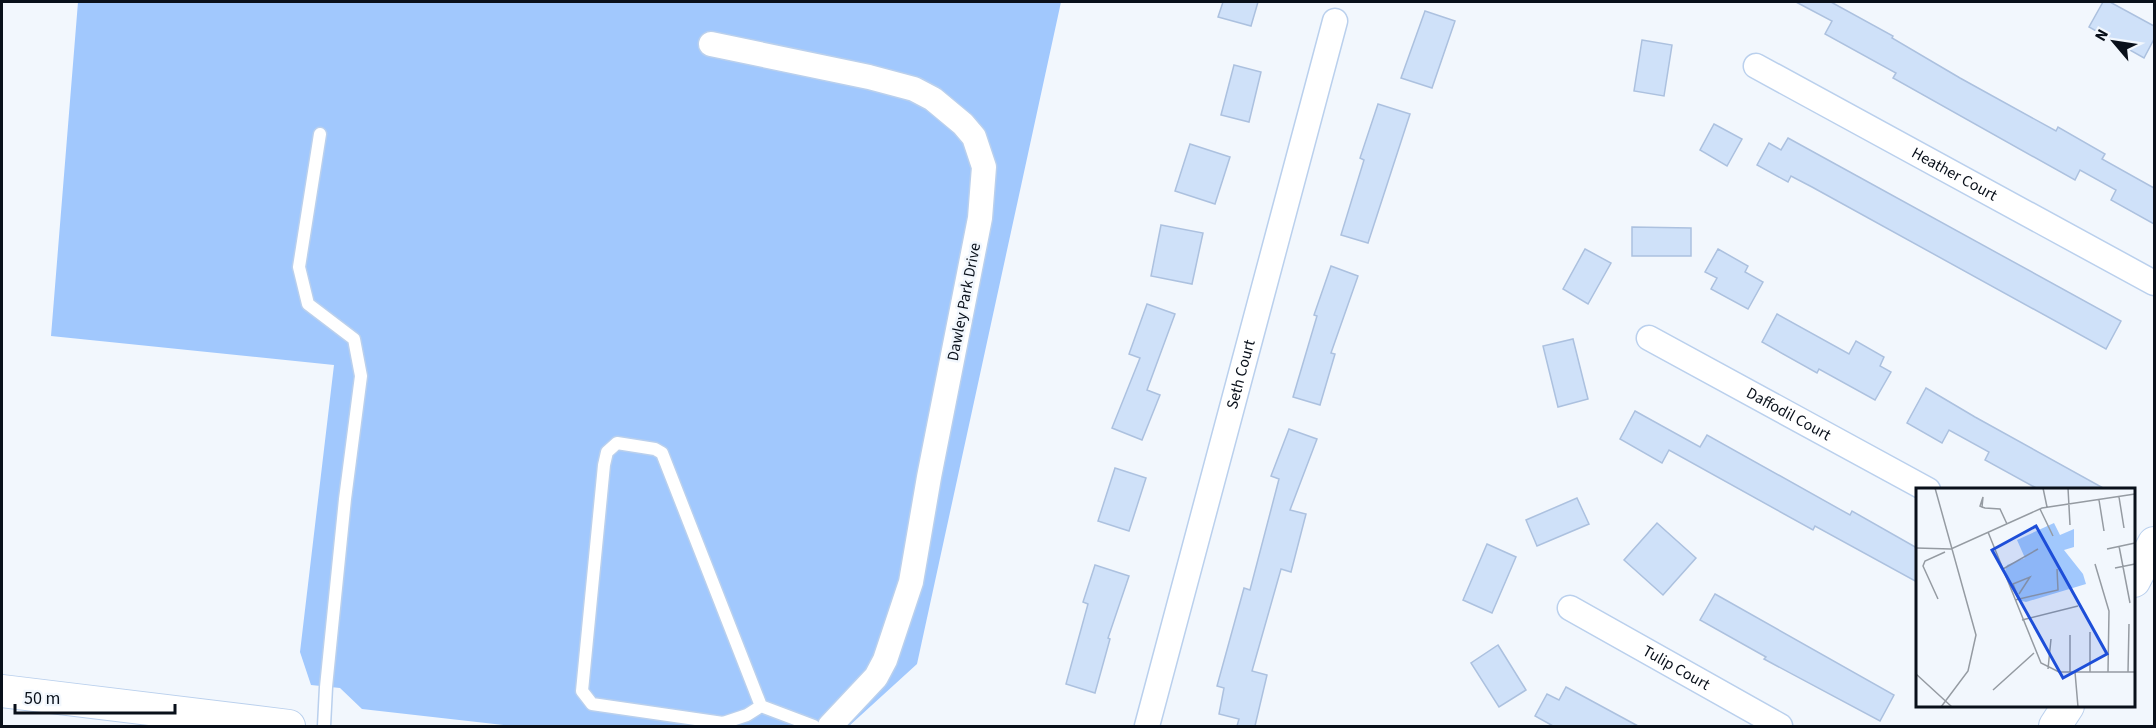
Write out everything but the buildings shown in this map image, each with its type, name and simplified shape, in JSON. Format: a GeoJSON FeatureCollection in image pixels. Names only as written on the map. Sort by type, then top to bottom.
{"type":"FeatureCollection","features":[{"type":"Feature","properties":{"kind":"street","name":"Seth Court"},"geometry":{"type":"LineString","coordinates":[[1147,726],[1335,21]]}},
{"type":"Feature","properties":{"kind":"street","name":"Dawley Park Drive"},"geometry":{"type":"LineString","coordinates":[[711,44],[914,89],[933,99],[963,124],[977,144],[984,167],[981,218],[929,477],[911,582],[885,660],[876,677],[830,726]]}},
{"type":"Feature","properties":{"kind":"street","name":"Heather Court"},"geometry":{"type":"LineString","coordinates":[[1756,66],[2154,283]]}},
{"type":"Feature","properties":{"kind":"street","name":"Daffodil Court"},"geometry":{"type":"LineString","coordinates":[[1649,338],[1926,488]]}},
{"type":"Feature","properties":{"kind":"street"},"geometry":{"type":"LineString","coordinates":[[2135,576],[2154,543]]}},
{"type":"Feature","properties":{"kind":"street","name":"Tulip Court"},"geometry":{"type":"LineString","coordinates":[[1570,608],[1780,726]]}},
{"type":"Feature","properties":{"kind":"street"},"geometry":{"type":"LineString","coordinates":[[2,691],[289,726]]}},
{"type":"Feature","properties":{"kind":"street"},"geometry":{"type":"LineString","coordinates":[[2055,726],[2067,707]]}},
{"type":"Feature","properties":{"kind":"lane"},"geometry":{"type":"LineString","coordinates":[[320,134],[299,267],[308,304],[354,339],[361,376],[345,499],[324,726]]}},
{"type":"Feature","properties":{"kind":"lane"},"geometry":{"type":"LineString","coordinates":[[761,706],[747,715],[723,723],[592,704],[582,691],[604,465],[607,452],[617,443],[655,449],[662,453],[761,706],[814,726]]}},
{"type":"Feature","properties":{"kind":"shaded area"},"geometry":{"type":"Polygon","coordinates":[[[78,2],[1061,2],[917,664],[849,726],[513,726],[362,709],[340,688],[311,685],[300,652],[334,365],[51,336],[78,2]]]}}]}
